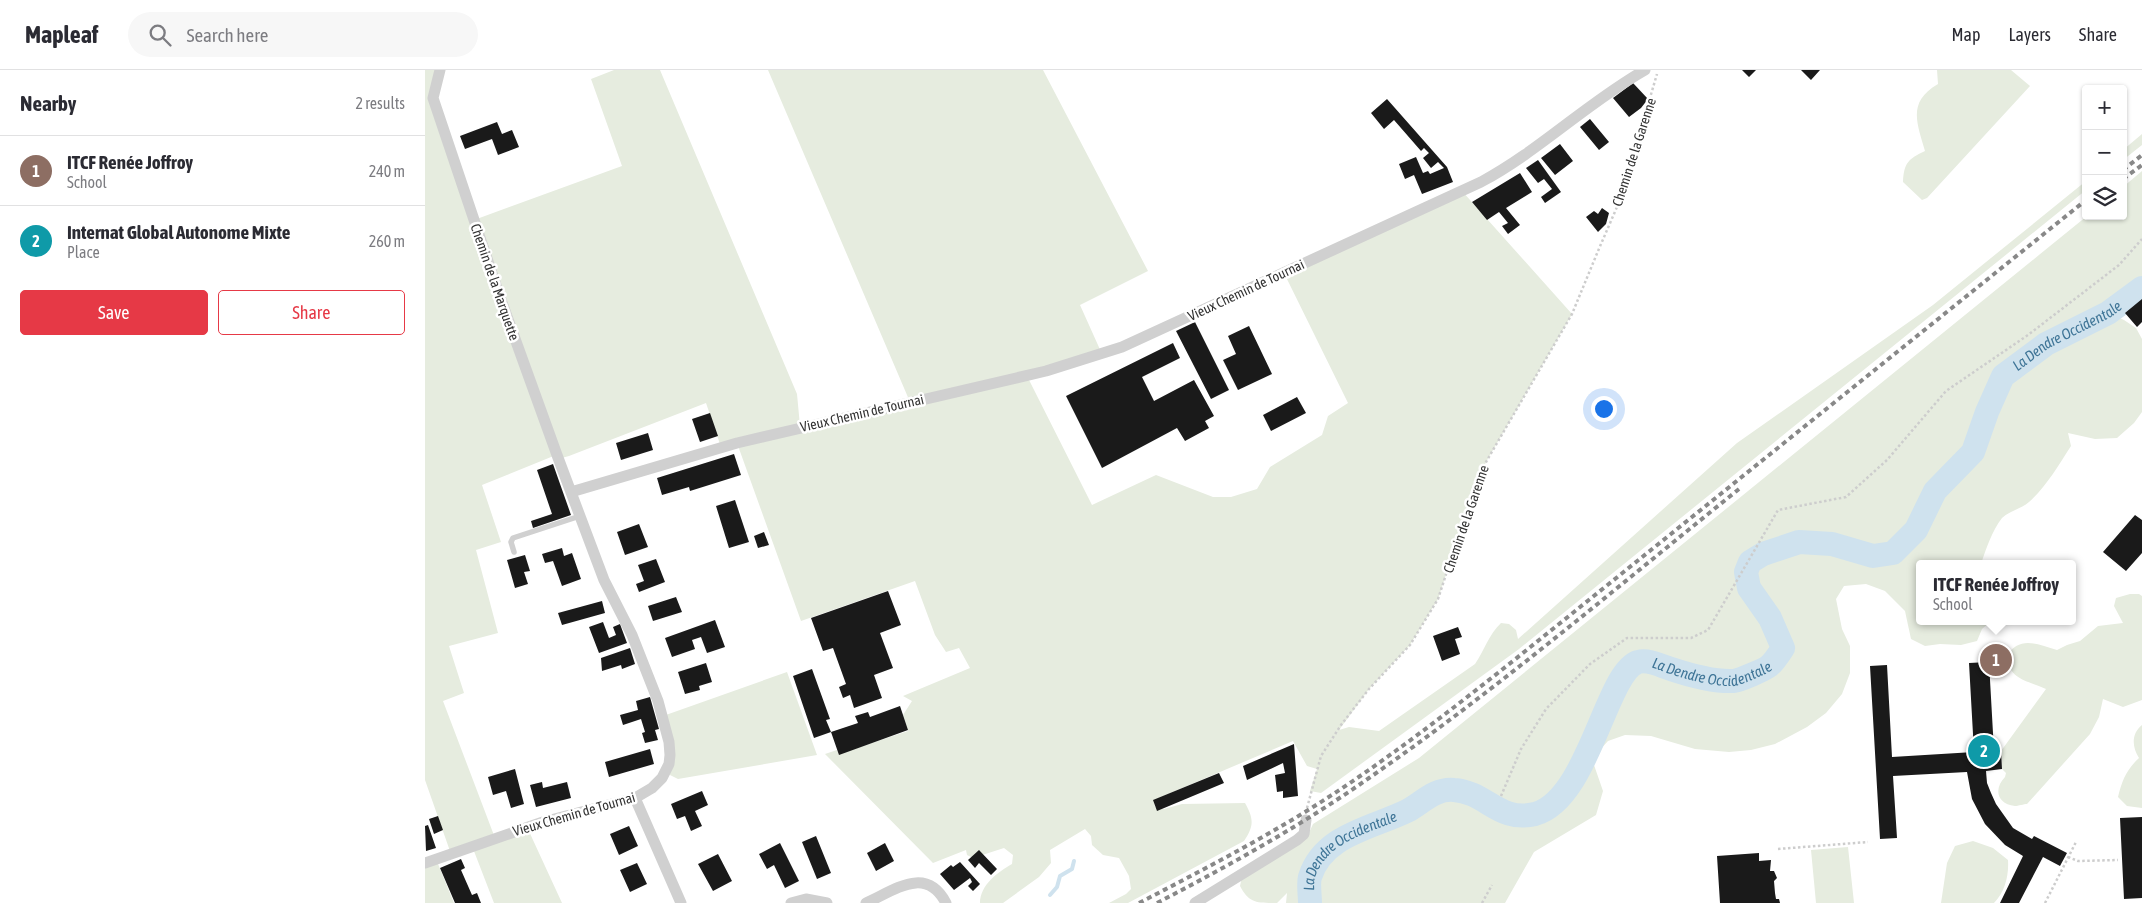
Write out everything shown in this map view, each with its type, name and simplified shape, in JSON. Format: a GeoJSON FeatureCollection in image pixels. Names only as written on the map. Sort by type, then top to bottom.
{"type":"FeatureCollection","features":[{"type":"Feature","properties":{"kind":"street","name":"Chemin de la Marquette"},"geometry":{"type":"LineString","coordinates":[[440,70],[429,98],[571,492]]}},
{"type":"Feature","properties":{"kind":"street","name":"Vieux Chemin de Tournai"},"geometry":{"type":"LineString","coordinates":[[425,863],[543,822],[635,798],[652,788],[666,773],[669,764],[669,742],[663,716],[632,635],[604,580],[571,492],[737,443],[1046,371],[1122,347],[1463,191],[1497,173],[1555,133],[1615,87],[1645,70]]}},
{"type":"Feature","properties":{"kind":"street"},"geometry":{"type":"LineString","coordinates":[[635,798],[681,903]]}},
{"type":"Feature","properties":{"kind":"street"},"geometry":{"type":"LineString","coordinates":[[1195,903],[1297,840],[1304,834],[1305,820]]}},
{"type":"Feature","properties":{"kind":"street"},"geometry":{"type":"LineString","coordinates":[[865,903],[907,885],[922,882],[936,888],[947,903]]}},
{"type":"Feature","properties":{"kind":"street"},"geometry":{"type":"LineString","coordinates":[[791,903],[806,899],[827,903]]}},
{"type":"Feature","properties":{"kind":"lane"},"geometry":{"type":"LineString","coordinates":[[514,552],[511,542],[513,538],[580,516]]}},
{"type":"Feature","properties":{"kind":"path","name":"Chemin de la Garenne"},"geometry":{"type":"LineString","coordinates":[[1305,820],[1321,756],[1341,725],[1369,689],[1409,645],[1438,599],[1472,495],[1486,462],[1572,314],[1620,200],[1650,103],[1657,70]]}},
{"type":"Feature","properties":{"kind":"path"},"geometry":{"type":"LineString","coordinates":[[1501,796],[1521,749],[1545,709],[1590,664],[1627,638],[1691,638],[1708,630],[1778,510],[1846,497],[1887,460],[1946,391],[2028,335],[2119,265],[2142,239]]}},
{"type":"Feature","properties":{"kind":"path"},"geometry":{"type":"LineString","coordinates":[[1778,849],[1868,842]]}},
{"type":"Feature","properties":{"kind":"path"},"geometry":{"type":"LineString","coordinates":[[2045,903],[2075,842]]}},
{"type":"Feature","properties":{"kind":"path"},"geometry":{"type":"LineString","coordinates":[[2068,857],[2078,861],[2118,860]]}},
{"type":"Feature","properties":{"kind":"path"},"geometry":{"type":"LineString","coordinates":[[1482,903],[1492,885]]}},
{"type":"Feature","properties":{"kind":"shaded area"},"geometry":{"type":"Polygon","coordinates":[[[425,70],[440,70],[433,98],[474,220],[622,166],[591,79],[614,70],[660,70],[797,394],[800,426],[910,402],[768,70],[1043,70],[1148,271],[1080,305],[1102,354],[1027,376],[1092,505],[1156,475],[1213,497],[1231,497],[1257,489],[1270,467],[1322,435],[1328,416],[1348,403],[1284,273],[1462,191],[1572,314],[1486,462],[1472,495],[1438,599],[1410,645],[1369,689],[1339,730],[1349,727],[1379,731],[1475,664],[1493,632],[1501,623],[1509,624],[1516,630],[1518,639],[1737,443],[1933,305],[2082,184],[2082,193],[1519,649],[1321,793],[1310,791],[1317,769],[1307,766],[1293,741],[1154,800],[1155,807],[1164,809],[1182,804],[1245,803],[1252,822],[1250,831],[1244,841],[1128,903],[1109,903],[1126,894],[1131,889],[1129,876],[1119,858],[1103,855],[1092,845],[1091,836],[1085,829],[1050,850],[1051,863],[1039,877],[1003,903],[980,903],[986,885],[1012,864],[1013,855],[1004,848],[973,858],[967,855],[966,850],[933,863],[825,754],[837,750],[839,754],[908,731],[903,715],[912,701],[903,696],[970,668],[959,648],[946,652],[935,635],[915,581],[801,621],[737,443],[721,447],[706,403],[569,456],[558,459],[556,455],[482,485],[501,542],[476,550],[498,633],[449,646],[464,693],[443,701],[495,838],[527,827],[562,903],[494,903],[472,846],[451,854],[425,780],[425,70]]]}},
{"type":"Feature","properties":{"kind":"shaded area"},"geometry":{"type":"Polygon","coordinates":[[[1937,70],[2011,70],[2030,86],[1927,198],[1922,200],[1903,182],[1908,162],[1925,151],[1917,122],[1918,106],[1928,91],[1938,84],[1937,70]]]}},
{"type":"Feature","properties":{"kind":"shaded area"},"geometry":{"type":"Polygon","coordinates":[[[2142,134],[2142,145],[2127,157],[2127,147],[2142,134]]]}},
{"type":"Feature","properties":{"kind":"shaded area"},"geometry":{"type":"Polygon","coordinates":[[[2142,171],[2142,288],[2108,313],[2136,328],[2142,339],[2142,412],[2134,423],[2117,438],[2095,439],[2068,433],[2071,446],[2056,469],[2041,490],[2029,502],[2002,518],[1992,534],[1982,560],[1916,560],[1916,625],[1986,625],[1982,629],[1977,641],[1961,645],[1940,644],[1925,646],[1911,639],[1905,611],[1885,591],[1866,584],[1844,586],[1836,599],[1842,629],[1850,646],[1850,673],[1842,694],[1826,713],[1807,727],[1775,744],[1751,750],[1729,752],[1695,749],[1651,736],[1625,735],[1608,741],[1598,752],[1594,765],[1603,791],[1596,815],[1534,852],[1505,903],[1286,903],[1287,893],[1277,903],[1270,903],[1254,901],[1243,892],[1240,886],[1243,873],[1308,835],[1313,824],[1419,758],[2082,220],[2127,220],[2127,184],[2142,171]]]}},
{"type":"Feature","properties":{"kind":"shaded area"},"geometry":{"type":"Polygon","coordinates":[[[2130,594],[2142,596],[2142,700],[2123,707],[2103,699],[2099,717],[2090,734],[2027,804],[2009,805],[2001,799],[1998,790],[2006,773],[2002,769],[2001,751],[2046,689],[2021,679],[2016,675],[2008,665],[2006,657],[2011,650],[2023,644],[2036,644],[2057,650],[2080,641],[2098,626],[2123,623],[2114,606],[2116,598],[2130,594]]]}},
{"type":"Feature","properties":{"kind":"shaded area"},"geometry":{"type":"Polygon","coordinates":[[[787,672],[817,755],[678,779],[666,773],[663,716],[787,672]]]}},
{"type":"Feature","properties":{"kind":"shaded area"},"geometry":{"type":"Polygon","coordinates":[[[2142,725],[2142,808],[2127,806],[2118,797],[2125,776],[2139,758],[2134,745],[2134,736],[2142,725]]]}},
{"type":"Feature","properties":{"kind":"shaded area"},"geometry":{"type":"Polygon","coordinates":[[[1973,841],[1993,848],[2008,860],[2008,872],[2004,889],[1994,903],[1941,903],[1947,863],[1955,846],[1973,841]]]}},
{"type":"Feature","properties":{"kind":"shaded area"},"geometry":{"type":"Polygon","coordinates":[[[1848,847],[1854,903],[1816,903],[1811,850],[1848,847]]]}},
{"type":"Feature","properties":{"kind":"shaded area"},"geometry":{"type":"Polygon","coordinates":[[[436,859],[454,903],[425,903],[425,863],[436,859]]]}},
{"type":"Feature","properties":{"kind":"building"},"geometry":{"type":"Polygon","coordinates":[[[1742,70],[1756,70],[1749,77],[1742,70]]]}},
{"type":"Feature","properties":{"kind":"building"},"geometry":{"type":"Polygon","coordinates":[[[1801,70],[1820,70],[1811,80],[1801,70]]]}},
{"type":"Feature","properties":{"kind":"building"},"geometry":{"type":"Polygon","coordinates":[[[1633,83],[1648,99],[1641,108],[1629,117],[1613,98],[1633,83]]]}},
{"type":"Feature","properties":{"kind":"building"},"geometry":{"type":"Polygon","coordinates":[[[1387,99],[1447,167],[1453,182],[1422,194],[1414,175],[1405,179],[1399,164],[1416,157],[1423,173],[1428,171],[1430,174],[1444,168],[1438,162],[1431,168],[1423,158],[1429,153],[1424,148],[1421,151],[1394,120],[1384,129],[1371,113],[1387,99]]]}},
{"type":"Feature","properties":{"kind":"building"},"geometry":{"type":"Polygon","coordinates":[[[1590,119],[1609,142],[1599,150],[1580,127],[1590,119]]]}},
{"type":"Feature","properties":{"kind":"building"},"geometry":{"type":"Polygon","coordinates":[[[497,122],[502,134],[512,130],[519,147],[498,155],[492,139],[465,149],[460,136],[497,122]]]}},
{"type":"Feature","properties":{"kind":"building"},"geometry":{"type":"Polygon","coordinates":[[[1560,144],[1573,161],[1555,175],[1541,158],[1560,144]]]}},
{"type":"Feature","properties":{"kind":"building"},"geometry":{"type":"Polygon","coordinates":[[[1538,160],[1561,192],[1545,203],[1541,197],[1552,189],[1544,179],[1538,183],[1526,168],[1538,160]]]}},
{"type":"Feature","properties":{"kind":"building"},"geometry":{"type":"Polygon","coordinates":[[[1520,173],[1532,192],[1506,208],[1520,225],[1508,234],[1502,226],[1508,223],[1499,212],[1487,220],[1472,202],[1520,173]]]}},
{"type":"Feature","properties":{"kind":"building"},"geometry":{"type":"Polygon","coordinates":[[[1602,208],[1609,213],[1606,224],[1598,232],[1586,217],[1594,211],[1598,214],[1602,208]]]}},
{"type":"Feature","properties":{"kind":"building"},"geometry":{"type":"Polygon","coordinates":[[[2142,299],[2142,322],[2137,327],[2125,313],[2142,299]]]}},
{"type":"Feature","properties":{"kind":"building"},"geometry":{"type":"Polygon","coordinates":[[[1195,322],[1229,390],[1211,399],[1176,331],[1195,322]]]}},
{"type":"Feature","properties":{"kind":"building"},"geometry":{"type":"Polygon","coordinates":[[[1249,326],[1272,374],[1238,390],[1223,360],[1236,354],[1228,336],[1249,326]]]}},
{"type":"Feature","properties":{"kind":"building"},"geometry":{"type":"Polygon","coordinates":[[[1173,343],[1180,358],[1142,377],[1154,401],[1194,380],[1214,416],[1205,421],[1209,428],[1185,441],[1177,428],[1102,468],[1066,396],[1173,343]]]}},
{"type":"Feature","properties":{"kind":"building"},"geometry":{"type":"Polygon","coordinates":[[[1297,397],[1306,413],[1271,431],[1263,415],[1297,397]]]}},
{"type":"Feature","properties":{"kind":"building"},"geometry":{"type":"Polygon","coordinates":[[[710,413],[718,436],[700,442],[692,419],[710,413]]]}},
{"type":"Feature","properties":{"kind":"building"},"geometry":{"type":"Polygon","coordinates":[[[648,433],[653,450],[621,460],[616,443],[648,433]]]}},
{"type":"Feature","properties":{"kind":"building"},"geometry":{"type":"Polygon","coordinates":[[[734,454],[741,475],[690,491],[689,487],[662,495],[657,478],[734,454]]]}},
{"type":"Feature","properties":{"kind":"building"},"geometry":{"type":"Polygon","coordinates":[[[553,464],[571,515],[533,528],[531,521],[552,514],[537,470],[553,464]]]}},
{"type":"Feature","properties":{"kind":"building"},"geometry":{"type":"Polygon","coordinates":[[[735,500],[749,542],[729,548],[716,506],[735,500]]]}},
{"type":"Feature","properties":{"kind":"building"},"geometry":{"type":"Polygon","coordinates":[[[2135,515],[2142,520],[2142,553],[2126,571],[2103,552],[2135,515]]]}},
{"type":"Feature","properties":{"kind":"building"},"geometry":{"type":"Polygon","coordinates":[[[639,524],[648,547],[625,555],[617,532],[639,524]]]}},
{"type":"Feature","properties":{"kind":"building"},"geometry":{"type":"Polygon","coordinates":[[[764,532],[769,545],[758,548],[754,536],[764,532]]]}},
{"type":"Feature","properties":{"kind":"building"},"geometry":{"type":"Polygon","coordinates":[[[562,548],[564,556],[572,553],[581,579],[562,586],[553,561],[545,563],[542,554],[562,548]]]}},
{"type":"Feature","properties":{"kind":"building"},"geometry":{"type":"Polygon","coordinates":[[[525,555],[530,571],[524,572],[528,584],[515,588],[507,560],[525,555]]]}},
{"type":"Feature","properties":{"kind":"building"},"geometry":{"type":"Polygon","coordinates":[[[656,559],[665,582],[639,592],[636,584],[644,581],[638,565],[656,559]]]}},
{"type":"Feature","properties":{"kind":"building"},"geometry":{"type":"Polygon","coordinates":[[[888,591],[901,625],[880,633],[893,668],[874,675],[882,698],[854,708],[850,695],[843,698],[839,687],[846,684],[833,648],[823,651],[811,618],[888,591]]]}},
{"type":"Feature","properties":{"kind":"building"},"geometry":{"type":"Polygon","coordinates":[[[676,597],[682,612],[653,621],[648,606],[676,597]]]}},
{"type":"Feature","properties":{"kind":"building"},"geometry":{"type":"Polygon","coordinates":[[[602,601],[605,613],[562,625],[558,613],[602,601]]]}},
{"type":"Feature","properties":{"kind":"building"},"geometry":{"type":"Polygon","coordinates":[[[715,620],[725,647],[707,653],[701,637],[692,640],[695,649],[672,657],[665,638],[715,620]]]}},
{"type":"Feature","properties":{"kind":"building"},"geometry":{"type":"Polygon","coordinates":[[[603,622],[609,638],[616,635],[613,627],[620,624],[627,643],[599,653],[589,627],[603,622]]]}},
{"type":"Feature","properties":{"kind":"building"},"geometry":{"type":"Polygon","coordinates":[[[1458,627],[1462,637],[1455,639],[1460,654],[1442,661],[1433,636],[1458,627]]]}},
{"type":"Feature","properties":{"kind":"building"},"geometry":{"type":"Polygon","coordinates":[[[630,648],[635,664],[622,669],[621,665],[602,671],[601,658],[630,648]]]}},
{"type":"Feature","properties":{"kind":"building"},"geometry":{"type":"Polygon","coordinates":[[[1989,662],[1994,751],[2001,751],[2002,769],[1986,771],[1987,783],[1991,793],[1996,804],[2013,828],[2032,839],[2034,836],[2067,853],[2060,866],[2043,857],[2019,903],[2000,903],[2023,856],[2005,845],[1985,824],[1972,799],[1967,772],[1893,776],[1897,838],[1880,839],[1870,666],[1887,665],[1892,757],[1974,752],[1969,663],[1989,662]]]}},
{"type":"Feature","properties":{"kind":"building"},"geometry":{"type":"Polygon","coordinates":[[[706,663],[712,682],[699,686],[700,690],[685,694],[678,672],[706,663]]]}},
{"type":"Feature","properties":{"kind":"building"},"geometry":{"type":"Polygon","coordinates":[[[812,669],[830,719],[826,720],[831,732],[814,738],[793,676],[812,669]]]}},
{"type":"Feature","properties":{"kind":"building"},"geometry":{"type":"Polygon","coordinates":[[[650,697],[659,729],[655,730],[658,740],[645,743],[642,733],[645,732],[641,719],[623,725],[620,715],[638,710],[636,701],[650,697]]]}},
{"type":"Feature","properties":{"kind":"building"},"geometry":{"type":"Polygon","coordinates":[[[900,706],[908,730],[839,755],[831,732],[858,723],[855,716],[868,712],[870,717],[900,706]]]}},
{"type":"Feature","properties":{"kind":"building"},"geometry":{"type":"Polygon","coordinates":[[[1294,744],[1298,796],[1283,798],[1283,791],[1277,792],[1275,775],[1285,773],[1283,763],[1247,780],[1243,766],[1294,744]]]}},
{"type":"Feature","properties":{"kind":"building"},"geometry":{"type":"Polygon","coordinates":[[[650,749],[654,764],[609,777],[605,762],[650,749]]]}},
{"type":"Feature","properties":{"kind":"building"},"geometry":{"type":"Polygon","coordinates":[[[515,769],[524,804],[511,808],[506,791],[493,795],[488,777],[515,769]]]}},
{"type":"Feature","properties":{"kind":"building"},"geometry":{"type":"Polygon","coordinates":[[[1219,773],[1224,783],[1157,811],[1153,800],[1219,773]]]}},
{"type":"Feature","properties":{"kind":"building"},"geometry":{"type":"Polygon","coordinates":[[[542,782],[543,788],[567,782],[571,798],[536,807],[530,785],[542,782]]]}},
{"type":"Feature","properties":{"kind":"building"},"geometry":{"type":"Polygon","coordinates":[[[702,791],[708,805],[695,811],[702,826],[691,831],[685,816],[677,819],[671,804],[702,791]]]}},
{"type":"Feature","properties":{"kind":"building"},"geometry":{"type":"Polygon","coordinates":[[[438,816],[443,830],[434,834],[429,819],[438,816]]]}},
{"type":"Feature","properties":{"kind":"building"},"geometry":{"type":"Polygon","coordinates":[[[2142,817],[2142,898],[2124,899],[2120,818],[2142,817]]]}},
{"type":"Feature","properties":{"kind":"building"},"geometry":{"type":"Polygon","coordinates":[[[428,825],[436,848],[426,851],[425,826],[428,825]]]}},
{"type":"Feature","properties":{"kind":"building"},"geometry":{"type":"Polygon","coordinates":[[[629,826],[638,846],[619,855],[610,834],[629,826]]]}},
{"type":"Feature","properties":{"kind":"building"},"geometry":{"type":"Polygon","coordinates":[[[816,836],[831,873],[817,879],[802,842],[816,836]]]}},
{"type":"Feature","properties":{"kind":"building"},"geometry":{"type":"Polygon","coordinates":[[[780,843],[799,881],[785,888],[774,865],[767,869],[759,854],[780,843]]]}},
{"type":"Feature","properties":{"kind":"building"},"geometry":{"type":"Polygon","coordinates":[[[885,843],[894,861],[876,871],[867,853],[885,843]]]}},
{"type":"Feature","properties":{"kind":"building"},"geometry":{"type":"Polygon","coordinates":[[[979,850],[997,869],[991,875],[979,863],[975,868],[968,860],[979,850]]]}},
{"type":"Feature","properties":{"kind":"building"},"geometry":{"type":"Polygon","coordinates":[[[1759,853],[1759,861],[1771,860],[1770,871],[1774,871],[1777,878],[1774,881],[1775,893],[1776,899],[1779,899],[1780,903],[1720,903],[1717,856],[1759,853]]]}},
{"type":"Feature","properties":{"kind":"building"},"geometry":{"type":"Polygon","coordinates":[[[718,854],[732,881],[713,891],[698,864],[718,854]]]}},
{"type":"Feature","properties":{"kind":"building"},"geometry":{"type":"Polygon","coordinates":[[[461,859],[465,868],[461,870],[472,895],[477,893],[481,903],[455,903],[440,868],[461,859]]]}},
{"type":"Feature","properties":{"kind":"building"},"geometry":{"type":"Polygon","coordinates":[[[960,862],[980,884],[973,891],[968,886],[972,882],[970,878],[954,890],[940,874],[951,865],[953,867],[960,862]]]}},
{"type":"Feature","properties":{"kind":"building"},"geometry":{"type":"Polygon","coordinates":[[[637,863],[647,884],[630,892],[620,870],[637,863]]]}},
{"type":"Feature","properties":{"kind":"waterway","name":"La Dendre Occidentale"},"geometry":{"type":"LineString","coordinates":[[1310,903],[1310,877],[1316,863],[1326,851],[1350,835],[1407,811],[1441,791],[1454,790],[1465,792],[1502,811],[1522,816],[1535,814],[1554,804],[1569,785],[1583,762],[1616,688],[1627,671],[1638,662],[1651,662],[1694,676],[1727,681],[1741,679],[1769,666],[1783,648],[1770,618],[1749,588],[1746,572],[1750,562],[1763,554],[1799,542],[1832,544],[1873,556],[1893,553],[1916,530],[1935,491],[1973,452],[1987,412],[2003,376],[2046,344],[2108,313],[2142,288]]}},
{"type":"Feature","properties":{"kind":"waterway"},"geometry":{"type":"LineString","coordinates":[[1050,895],[1057,887],[1060,876],[1072,869],[1074,861]]}},
{"type":"Feature","properties":{"kind":"railway"},"geometry":{"type":"LineString","coordinates":[[2127,167],[2142,155]]}},
{"type":"Feature","properties":{"kind":"railway"},"geometry":{"type":"LineString","coordinates":[[2127,176],[2142,165]]}},
{"type":"Feature","properties":{"kind":"railway"},"geometry":{"type":"LineString","coordinates":[[1139,903],[1244,848],[1305,812],[1411,740],[1463,701],[2082,203]]}},
{"type":"Feature","properties":{"kind":"railway"},"geometry":{"type":"LineString","coordinates":[[1157,903],[1292,828],[1344,795],[1417,744],[1557,637],[1739,489]]}},
{"type":"Feature","properties":{"kind":"place","name":"ITCF Renée Joffroy"},"geometry":{"type":"Point","coordinates":[1996,660]}},
{"type":"Feature","properties":{"kind":"place","name":"Internat Global Autonome Mixte"},"geometry":{"type":"Point","coordinates":[1984,751]}}]}
